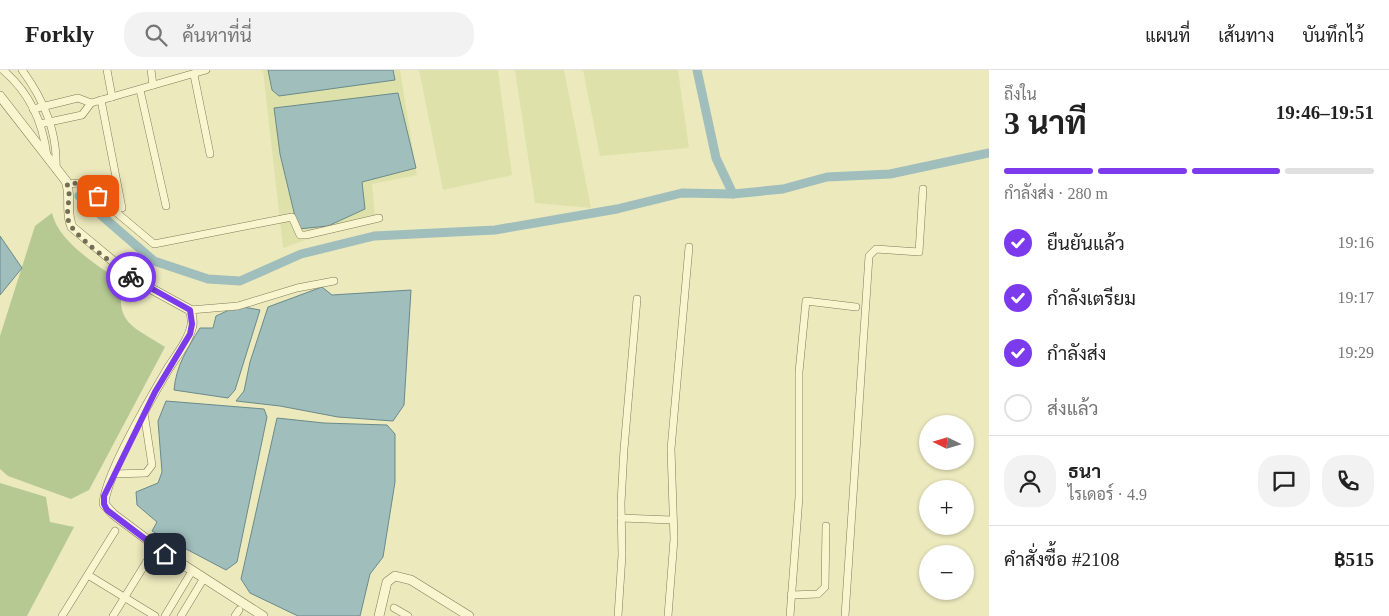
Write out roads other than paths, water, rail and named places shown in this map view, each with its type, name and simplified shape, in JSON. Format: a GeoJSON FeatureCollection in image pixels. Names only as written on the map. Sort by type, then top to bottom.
{"type":"FeatureCollection","features":[{"type":"Feature","properties":{"kind":"street"},"geometry":{"type":"LineString","coordinates":[[3,70],[19,86],[33,109],[40,124],[47,156]]}},
{"type":"Feature","properties":{"kind":"street"},"geometry":{"type":"LineString","coordinates":[[22,70],[44,106],[50,122],[57,154],[56,169]]}},
{"type":"Feature","properties":{"kind":"street"},"geometry":{"type":"LineString","coordinates":[[107,70],[112,97]]}},
{"type":"Feature","properties":{"kind":"street"},"geometry":{"type":"LineString","coordinates":[[151,70],[153,85]]}},
{"type":"Feature","properties":{"kind":"street"},"geometry":{"type":"LineString","coordinates":[[40,124],[82,115],[91,103],[206,70]]}},
{"type":"Feature","properties":{"kind":"street"},"geometry":{"type":"LineString","coordinates":[[194,75],[210,154]]}},
{"type":"Feature","properties":{"kind":"street"},"geometry":{"type":"LineString","coordinates":[[140,90],[166,206]]}},
{"type":"Feature","properties":{"kind":"street"},"geometry":{"type":"LineString","coordinates":[[0,96],[67,184],[69,189],[68,219],[72,227],[136,281],[190,310],[238,306],[297,288],[334,281]]}},
{"type":"Feature","properties":{"kind":"street"},"geometry":{"type":"LineString","coordinates":[[33,109],[78,98],[91,103]]}},
{"type":"Feature","properties":{"kind":"street"},"geometry":{"type":"LineString","coordinates":[[101,100],[122,208]]}},
{"type":"Feature","properties":{"kind":"street"},"geometry":{"type":"LineString","coordinates":[[67,184],[79,183],[86,187],[154,244],[292,217],[300,235],[379,218]]}},
{"type":"Feature","properties":{"kind":"street"},"geometry":{"type":"LineString","coordinates":[[845,616],[869,256],[876,250],[920,252],[923,189]]}},
{"type":"Feature","properties":{"kind":"street"},"geometry":{"type":"LineString","coordinates":[[668,616],[674,555],[671,440],[689,247]]}},
{"type":"Feature","properties":{"kind":"street"},"geometry":{"type":"LineString","coordinates":[[618,616],[622,555],[621,518],[625,439],[637,298]]}},
{"type":"Feature","properties":{"kind":"street"},"geometry":{"type":"LineString","coordinates":[[790,616],[799,497],[799,372],[806,301],[856,307]]}},
{"type":"Feature","properties":{"kind":"street"},"geometry":{"type":"LineString","coordinates":[[190,310],[192,324],[190,334],[144,412],[104,496],[104,504],[107,510],[192,571],[262,616]]}},
{"type":"Feature","properties":{"kind":"street"},"geometry":{"type":"LineString","coordinates":[[114,474],[146,473],[152,465],[144,412]]}},
{"type":"Feature","properties":{"kind":"street"},"geometry":{"type":"LineString","coordinates":[[621,518],[672,520]]}},
{"type":"Feature","properties":{"kind":"street"},"geometry":{"type":"LineString","coordinates":[[791,595],[818,594],[825,587],[826,526]]}},
{"type":"Feature","properties":{"kind":"street"},"geometry":{"type":"LineString","coordinates":[[62,616],[115,531]]}},
{"type":"Feature","properties":{"kind":"street"},"geometry":{"type":"LineString","coordinates":[[113,616],[152,553]]}},
{"type":"Feature","properties":{"kind":"street"},"geometry":{"type":"LineString","coordinates":[[165,616],[192,571]]}},
{"type":"Feature","properties":{"kind":"street"},"geometry":{"type":"LineString","coordinates":[[88,575],[155,616]]}},
{"type":"Feature","properties":{"kind":"street"},"geometry":{"type":"LineString","coordinates":[[379,616],[387,582],[395,576],[411,580],[469,616]]}},
{"type":"Feature","properties":{"kind":"street"},"geometry":{"type":"LineString","coordinates":[[181,616],[204,578]]}},
{"type":"Feature","properties":{"kind":"street"},"geometry":{"type":"LineString","coordinates":[[394,608],[408,616]]}},
{"type":"Feature","properties":{"kind":"water"},"geometry":{"type":"Polygon","coordinates":[[[268,70],[393,70],[395,80],[279,96],[272,90],[268,70]]]}},
{"type":"Feature","properties":{"kind":"water"},"geometry":{"type":"Polygon","coordinates":[[[398,93],[416,168],[362,182],[365,209],[328,226],[298,229],[280,154],[274,108],[398,93]]]}},
{"type":"Feature","properties":{"kind":"water"},"geometry":{"type":"Polygon","coordinates":[[[0,236],[22,268],[0,295],[0,236]]]}},
{"type":"Feature","properties":{"kind":"water"},"geometry":{"type":"Polygon","coordinates":[[[322,287],[332,295],[411,290],[404,405],[393,421],[338,417],[280,406],[236,401],[244,391],[250,362],[268,307],[322,287]]]}},
{"type":"Feature","properties":{"kind":"water"},"geometry":{"type":"Polygon","coordinates":[[[238,306],[260,310],[235,390],[228,398],[174,390],[180,365],[200,328],[213,328],[216,316],[238,306]]]}},
{"type":"Feature","properties":{"kind":"water"},"geometry":{"type":"Polygon","coordinates":[[[166,401],[264,409],[267,417],[237,562],[226,570],[152,531],[157,522],[137,505],[136,492],[158,483],[162,472],[158,421],[166,401]]]}},
{"type":"Feature","properties":{"kind":"water"},"geometry":{"type":"Polygon","coordinates":[[[277,418],[324,423],[387,425],[395,434],[395,482],[383,557],[370,574],[360,616],[298,616],[250,593],[241,579],[277,418]]]}},
{"type":"Feature","properties":{"kind":"waterway"},"geometry":{"type":"LineString","coordinates":[[697,70],[716,158],[733,194]]}},
{"type":"Feature","properties":{"kind":"waterway"},"geometry":{"type":"LineString","coordinates":[[79,196],[154,261],[208,279],[240,281],[301,254],[374,236],[495,230],[617,209],[682,193],[733,194],[783,189],[827,177],[890,174],[989,153]]}}]}
